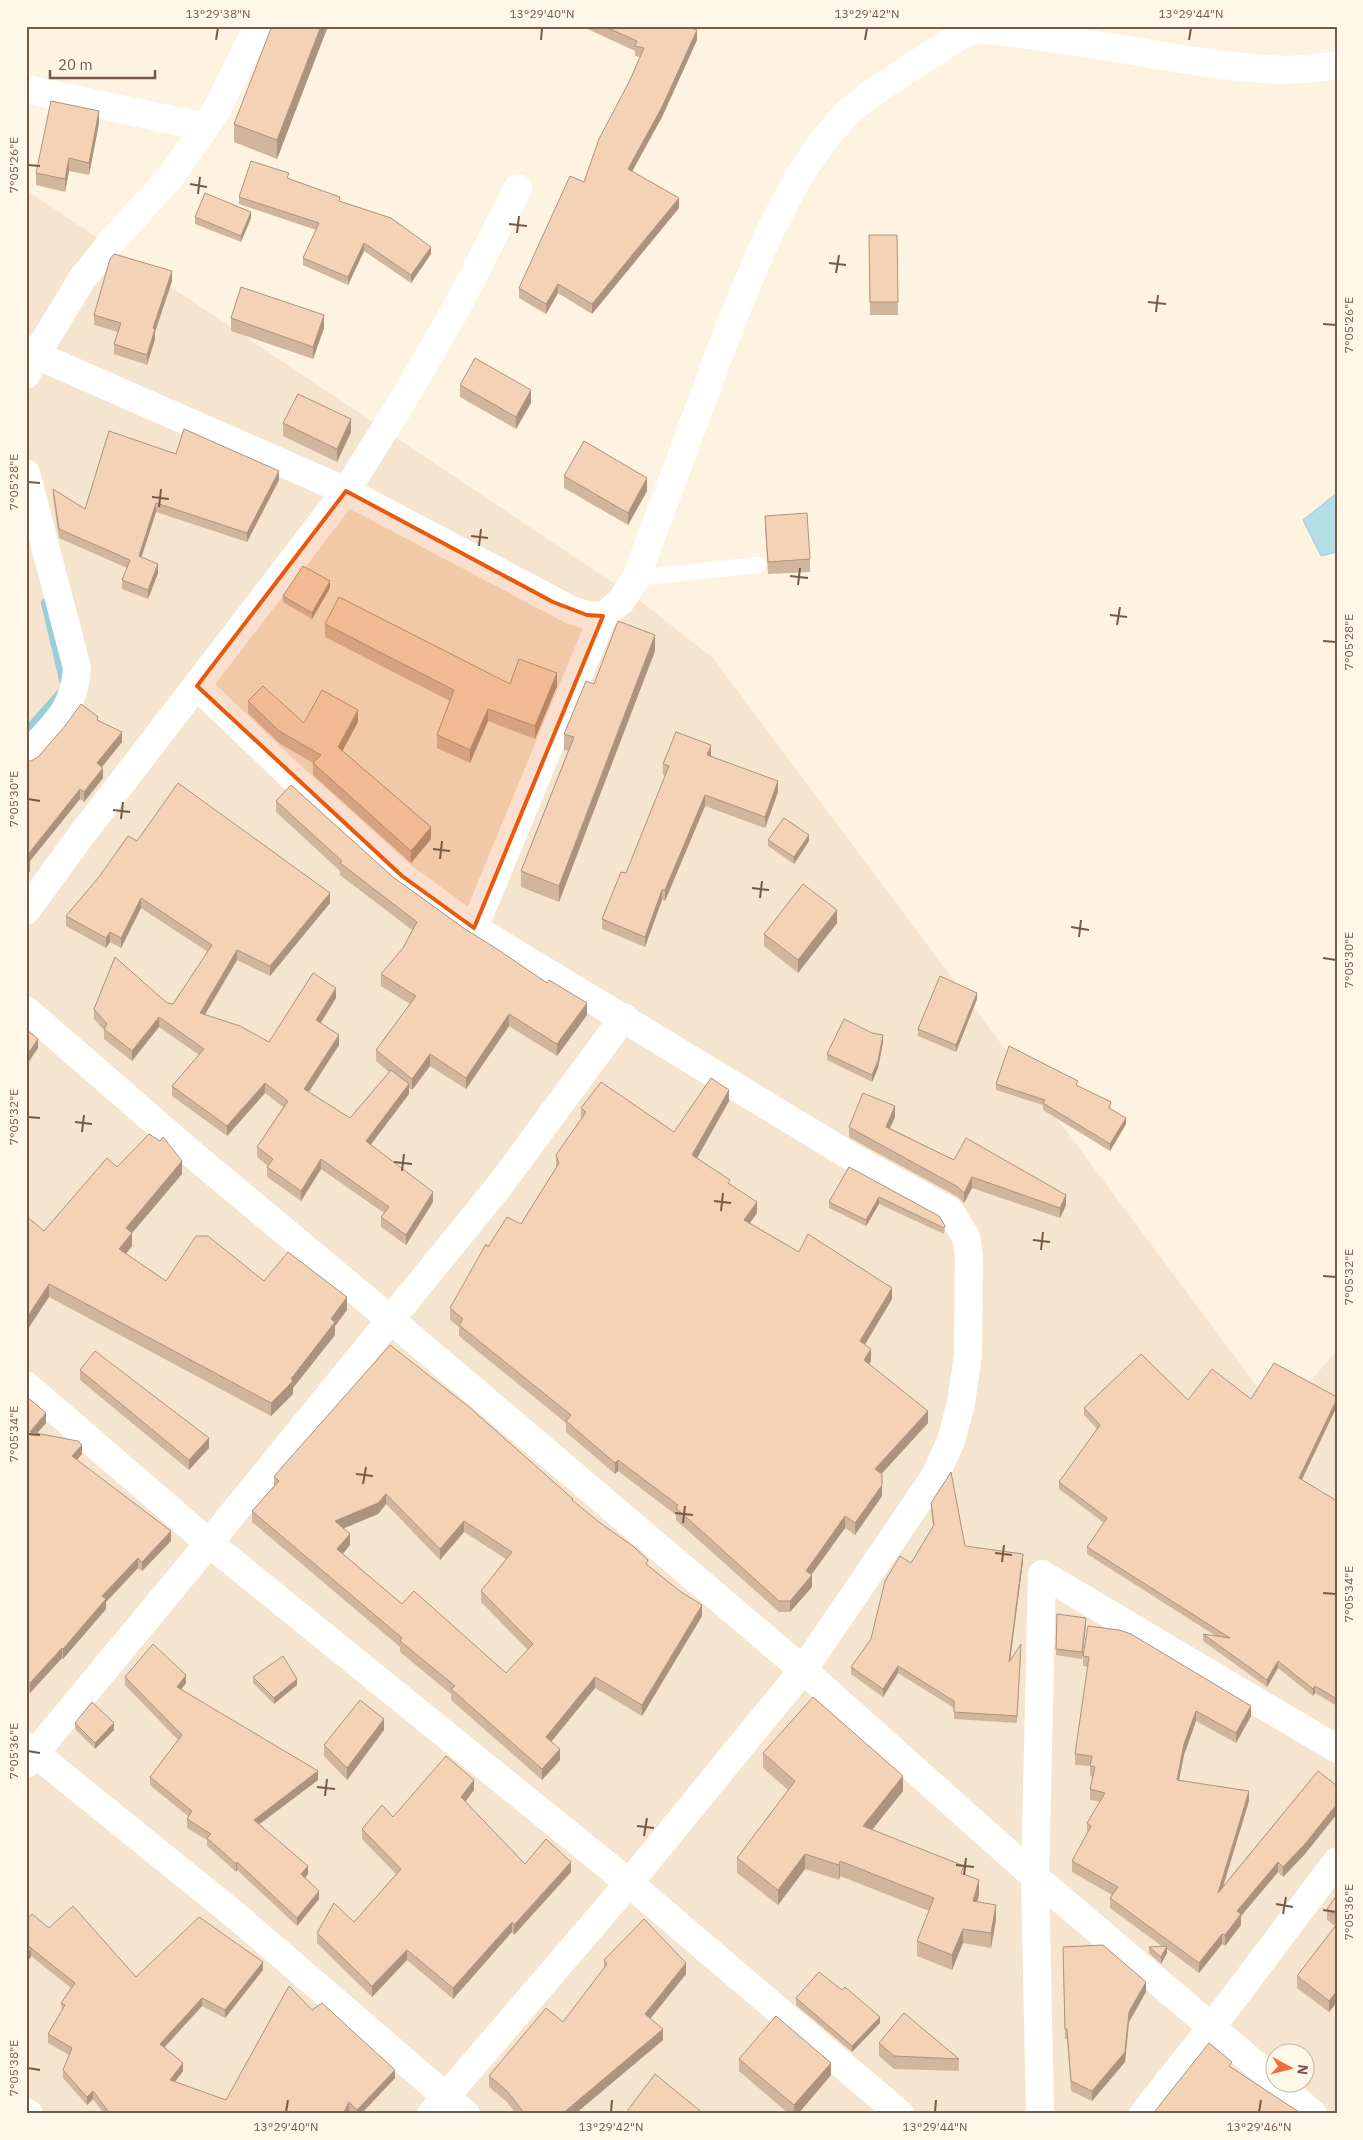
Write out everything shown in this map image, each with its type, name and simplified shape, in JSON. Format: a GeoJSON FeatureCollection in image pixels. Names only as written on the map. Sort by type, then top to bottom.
{"type":"FeatureCollection","features":[{"type":"Feature","properties":{"kind":"street"},"geometry":{"type":"LineString","coordinates":[[258,26],[218,106],[205,127],[171,176],[113,240],[82,279],[29,360],[346,491],[553,602],[587,615],[603,616]]}},
{"type":"Feature","properties":{"kind":"street"},"geometry":{"type":"LineString","coordinates":[[474,928],[603,616],[621,601],[636,578],[732,320],[768,235],[799,176],[822,142],[848,112],[874,91],[946,43],[973,28],[1016,33],[1232,68],[1273,70],[1315,69],[1337,65]]}},
{"type":"Feature","properties":{"kind":"street"},"geometry":{"type":"LineString","coordinates":[[26,89],[205,127]]}},
{"type":"Feature","properties":{"kind":"street"},"geometry":{"type":"LineString","coordinates":[[26,911],[346,491],[402,402],[456,309],[518,188]]}},
{"type":"Feature","properties":{"kind":"street"},"geometry":{"type":"LineString","coordinates":[[26,473],[78,668],[76,685],[70,705],[26,756]]}},
{"type":"Feature","properties":{"kind":"street"},"geometry":{"type":"LineString","coordinates":[[197,686],[286,772],[402,876],[474,928],[624,1017],[856,1159],[950,1211],[966,1237],[969,1255],[968,1355],[961,1404],[951,1441],[934,1478],[803,1670],[448,2108],[236,1915],[29,1754],[209,1543],[392,1320],[500,1185],[624,1017]]}},
{"type":"Feature","properties":{"kind":"street"},"geometry":{"type":"LineString","coordinates":[[26,1010],[192,1154],[392,1320],[803,1670],[1035,1877],[1266,2074]]}},
{"type":"Feature","properties":{"kind":"street"},"geometry":{"type":"LineString","coordinates":[[26,1385],[209,1543],[629,1883],[900,2114]]}},
{"type":"Feature","properties":{"kind":"street"},"geometry":{"type":"LineString","coordinates":[[1040,2114],[1035,1877],[1042,1574],[1337,1749]]}},
{"type":"Feature","properties":{"kind":"street"},"geometry":{"type":"LineString","coordinates":[[1144,2114],[1337,1861]]}},
{"type":"Feature","properties":{"kind":"street"},"geometry":{"type":"LineString","coordinates":[[1288,2092],[1313,2114]]}},
{"type":"Feature","properties":{"kind":"lane"},"geometry":{"type":"LineString","coordinates":[[636,578],[758,565]]}},
{"type":"Feature","properties":{"kind":"highlighted area"},"geometry":{"type":"Polygon","coordinates":[[[346,491],[553,602],[587,615],[603,616],[474,928],[402,876],[197,686],[346,491]]]}},
{"type":"Feature","properties":{"kind":"shaded area"},"geometry":{"type":"Polygon","coordinates":[[[26,190],[639,600],[713,658],[1280,1417],[1337,1350],[1337,2114],[26,2114],[26,190]]]}},
{"type":"Feature","properties":{"kind":"water"},"geometry":{"type":"Polygon","coordinates":[[[1337,493],[1337,552],[1321,556],[1303,520],[1337,493]]]}},
{"type":"Feature","properties":{"kind":"building"},"geometry":{"type":"Polygon","coordinates":[[[272,26],[321,26],[277,140],[234,124],[272,26]]]}},
{"type":"Feature","properties":{"kind":"building"},"geometry":{"type":"Polygon","coordinates":[[[603,26],[684,26],[697,30],[662,107],[628,169],[679,198],[592,304],[558,284],[546,304],[519,288],[570,176],[584,182],[599,139],[630,80],[644,48],[635,46],[637,41],[603,26]]]}},
{"type":"Feature","properties":{"kind":"building"},"geometry":{"type":"Polygon","coordinates":[[[51,101],[99,111],[89,163],[69,158],[65,179],[36,173],[51,101]]]}},
{"type":"Feature","properties":{"kind":"building"},"geometry":{"type":"Polygon","coordinates":[[[251,161],[289,173],[287,178],[340,197],[339,201],[391,218],[431,247],[411,275],[364,243],[348,277],[303,258],[319,223],[239,197],[251,161]]]}},
{"type":"Feature","properties":{"kind":"building"},"geometry":{"type":"Polygon","coordinates":[[[205,193],[251,212],[241,236],[195,217],[205,193]]]}},
{"type":"Feature","properties":{"kind":"building"},"geometry":{"type":"Polygon","coordinates":[[[869,235],[897,235],[898,302],[870,302],[869,235]]]}},
{"type":"Feature","properties":{"kind":"building"},"geometry":{"type":"Polygon","coordinates":[[[114,254],[172,271],[153,328],[155,329],[147,355],[114,344],[121,323],[94,315],[110,259],[114,254]]]}},
{"type":"Feature","properties":{"kind":"building"},"geometry":{"type":"Polygon","coordinates":[[[241,287],[324,315],[313,347],[231,318],[241,287]]]}},
{"type":"Feature","properties":{"kind":"building"},"geometry":{"type":"Polygon","coordinates":[[[475,358],[531,390],[516,417],[460,385],[475,358]]]}},
{"type":"Feature","properties":{"kind":"building"},"geometry":{"type":"Polygon","coordinates":[[[298,394],[351,419],[337,449],[283,423],[298,394]]]}},
{"type":"Feature","properties":{"kind":"building"},"geometry":{"type":"Polygon","coordinates":[[[184,429],[279,471],[247,533],[156,503],[139,556],[158,564],[148,590],[122,580],[130,560],[59,529],[53,489],[85,509],[109,431],[176,454],[184,429]]]}},
{"type":"Feature","properties":{"kind":"building"},"geometry":{"type":"Polygon","coordinates":[[[584,441],[647,478],[628,513],[564,476],[584,441]]]}},
{"type":"Feature","properties":{"kind":"building"},"geometry":{"type":"Polygon","coordinates":[[[807,513],[810,559],[768,562],[765,516],[807,513]]]}},
{"type":"Feature","properties":{"kind":"building"},"geometry":{"type":"Polygon","coordinates":[[[303,566],[330,581],[312,613],[283,596],[303,566]]]}},
{"type":"Feature","properties":{"kind":"building"},"geometry":{"type":"Polygon","coordinates":[[[339,597],[510,684],[519,659],[557,673],[535,726],[488,709],[470,750],[437,735],[454,690],[325,624],[339,597]]]}},
{"type":"Feature","properties":{"kind":"building"},"geometry":{"type":"Polygon","coordinates":[[[618,621],[655,635],[559,886],[521,871],[574,737],[564,734],[586,681],[594,684],[618,621]]]}},
{"type":"Feature","properties":{"kind":"building"},"geometry":{"type":"Polygon","coordinates":[[[263,686],[304,723],[322,690],[358,710],[338,747],[431,827],[411,851],[313,763],[321,755],[279,731],[248,701],[263,686]]]}},
{"type":"Feature","properties":{"kind":"building"},"geometry":{"type":"Polygon","coordinates":[[[81,704],[98,717],[97,720],[122,732],[97,763],[103,768],[84,792],[80,789],[26,857],[26,761],[31,761],[38,757],[81,704]]]}},
{"type":"Feature","properties":{"kind":"building"},"geometry":{"type":"Polygon","coordinates":[[[676,732],[711,745],[707,755],[778,781],[765,817],[705,795],[665,890],[662,890],[645,937],[602,919],[621,872],[626,873],[669,766],[663,764],[676,732]]]}},
{"type":"Feature","properties":{"kind":"building"},"geometry":{"type":"Polygon","coordinates":[[[178,783],[330,893],[270,966],[237,950],[200,1013],[240,1026],[269,1042],[313,973],[336,988],[316,1020],[339,1035],[304,1089],[350,1118],[391,1070],[409,1084],[366,1141],[433,1192],[406,1235],[381,1217],[389,1207],[321,1159],[301,1191],[267,1167],[273,1159],[257,1147],[288,1101],[265,1083],[227,1126],[172,1086],[204,1049],[159,1017],[132,1051],[104,1029],[107,1024],[94,1009],[115,957],[167,1003],[173,1004],[212,945],[141,898],[121,938],[110,932],[106,938],[66,916],[99,877],[128,836],[137,841],[178,783]]]}},
{"type":"Feature","properties":{"kind":"building"},"geometry":{"type":"Polygon","coordinates":[[[291,785],[393,877],[465,929],[547,983],[549,980],[587,1003],[557,1044],[509,1014],[466,1078],[430,1054],[412,1079],[376,1050],[416,996],[381,974],[403,948],[417,922],[340,863],[342,861],[276,801],[291,785]]]}},
{"type":"Feature","properties":{"kind":"building"},"geometry":{"type":"Polygon","coordinates":[[[784,818],[809,835],[794,857],[768,840],[784,818]]]}},
{"type":"Feature","properties":{"kind":"building"},"geometry":{"type":"Polygon","coordinates":[[[26,859],[30,862],[26,867],[26,859]]]}},
{"type":"Feature","properties":{"kind":"building"},"geometry":{"type":"Polygon","coordinates":[[[803,884],[837,910],[798,960],[764,934],[803,884]]]}},
{"type":"Feature","properties":{"kind":"building"},"geometry":{"type":"Polygon","coordinates":[[[940,976],[977,993],[956,1045],[918,1029],[940,976]]]}},
{"type":"Feature","properties":{"kind":"building"},"geometry":{"type":"Polygon","coordinates":[[[844,1019],[872,1033],[883,1035],[878,1061],[872,1075],[827,1054],[844,1019]]]}},
{"type":"Feature","properties":{"kind":"building"},"geometry":{"type":"Polygon","coordinates":[[[26,1029],[38,1039],[26,1057],[26,1029]]]}},
{"type":"Feature","properties":{"kind":"building"},"geometry":{"type":"Polygon","coordinates":[[[1009,1046],[1078,1081],[1076,1085],[1111,1102],[1109,1108],[1126,1118],[1110,1144],[1043,1103],[1045,1100],[996,1084],[1009,1046]]]}},
{"type":"Feature","properties":{"kind":"building"},"geometry":{"type":"Polygon","coordinates":[[[711,1078],[729,1090],[692,1155],[730,1180],[728,1183],[757,1202],[744,1220],[799,1252],[808,1234],[892,1288],[860,1341],[871,1349],[864,1360],[928,1411],[875,1469],[882,1474],[882,1485],[855,1523],[845,1516],[806,1571],[812,1575],[790,1601],[779,1601],[676,1508],[678,1505],[618,1460],[615,1463],[566,1421],[571,1415],[459,1325],[463,1319],[450,1308],[486,1244],[488,1247],[507,1217],[521,1224],[559,1163],[556,1155],[586,1112],[581,1108],[601,1082],[674,1132],[711,1078]]]}},
{"type":"Feature","properties":{"kind":"building"},"geometry":{"type":"Polygon","coordinates":[[[863,1093],[895,1106],[886,1127],[954,1160],[966,1138],[1066,1195],[1060,1208],[972,1177],[964,1193],[958,1187],[849,1127],[863,1093]]]}},
{"type":"Feature","properties":{"kind":"building"},"geometry":{"type":"Polygon","coordinates":[[[149,1134],[160,1141],[163,1137],[182,1161],[126,1228],[132,1233],[119,1249],[166,1281],[196,1236],[208,1236],[264,1281],[288,1252],[347,1297],[331,1319],[335,1322],[291,1379],[293,1381],[271,1403],[49,1284],[26,1319],[26,1216],[44,1231],[107,1158],[117,1167],[149,1134]]]}},
{"type":"Feature","properties":{"kind":"building"},"geometry":{"type":"Polygon","coordinates":[[[849,1167],[939,1216],[945,1226],[944,1228],[879,1197],[866,1220],[829,1202],[849,1167]]]}},
{"type":"Feature","properties":{"kind":"building"},"geometry":{"type":"Polygon","coordinates":[[[390,1345],[469,1407],[572,1500],[634,1547],[648,1560],[646,1564],[681,1592],[702,1605],[642,1705],[595,1677],[546,1737],[560,1749],[542,1769],[451,1689],[455,1686],[400,1641],[402,1638],[252,1511],[279,1481],[274,1477],[390,1345]],[[386,1494],[378,1503],[335,1521],[350,1534],[337,1549],[402,1604],[414,1591],[506,1673],[533,1644],[481,1591],[512,1552],[464,1521],[440,1549],[386,1494]]]}},
{"type":"Feature","properties":{"kind":"building"},"geometry":{"type":"Polygon","coordinates":[[[95,1351],[209,1438],[189,1460],[80,1370],[95,1351]]]}},
{"type":"Feature","properties":{"kind":"building"},"geometry":{"type":"Polygon","coordinates":[[[1141,1354],[1188,1400],[1212,1369],[1251,1399],[1274,1363],[1337,1397],[1299,1478],[1337,1501],[1337,1699],[1315,1686],[1313,1689],[1278,1661],[1267,1680],[1203,1634],[1230,1638],[1087,1547],[1107,1518],[1059,1482],[1100,1425],[1084,1408],[1141,1354]]]}},
{"type":"Feature","properties":{"kind":"building"},"geometry":{"type":"Polygon","coordinates":[[[26,1396],[46,1413],[30,1432],[78,1441],[82,1445],[72,1456],[171,1531],[142,1562],[138,1558],[102,1596],[106,1599],[63,1649],[30,1683],[26,1680],[26,1396]]]}},
{"type":"Feature","properties":{"kind":"building"},"geometry":{"type":"Polygon","coordinates":[[[951,1472],[965,1546],[1023,1554],[1009,1662],[1021,1644],[1017,1716],[954,1712],[954,1701],[898,1666],[883,1689],[851,1667],[871,1639],[885,1581],[900,1556],[911,1563],[934,1525],[931,1503],[951,1472]]]}},
{"type":"Feature","properties":{"kind":"building"},"geometry":{"type":"Polygon","coordinates":[[[1057,1614],[1086,1618],[1082,1652],[1056,1649],[1057,1614]]]}},
{"type":"Feature","properties":{"kind":"building"},"geometry":{"type":"Polygon","coordinates":[[[1088,1626],[1119,1630],[1131,1634],[1251,1706],[1236,1733],[1196,1711],[1184,1744],[1177,1780],[1249,1791],[1218,1893],[1318,1771],[1337,1786],[1337,1804],[1305,1844],[1283,1867],[1278,1862],[1237,1911],[1241,1914],[1225,1935],[1222,1934],[1199,1963],[1110,1898],[1118,1887],[1072,1861],[1091,1826],[1087,1823],[1105,1793],[1090,1789],[1095,1767],[1090,1766],[1092,1756],[1075,1754],[1089,1657],[1083,1656],[1088,1626]]]}},
{"type":"Feature","properties":{"kind":"building"},"geometry":{"type":"Polygon","coordinates":[[[153,1644],[186,1675],[177,1687],[318,1771],[254,1820],[308,1866],[301,1874],[319,1891],[297,1918],[237,1862],[236,1864],[207,1838],[211,1834],[187,1819],[192,1811],[150,1777],[182,1735],[125,1677],[153,1644]]]}},
{"type":"Feature","properties":{"kind":"building"},"geometry":{"type":"Polygon","coordinates":[[[283,1656],[297,1679],[274,1698],[253,1677],[283,1656]]]}},
{"type":"Feature","properties":{"kind":"building"},"geometry":{"type":"Polygon","coordinates":[[[813,1697],[903,1776],[863,1826],[964,1866],[961,1873],[979,1880],[973,1901],[996,1905],[991,1933],[963,1929],[952,1955],[917,1941],[934,1898],[840,1861],[839,1865],[805,1854],[778,1890],[737,1858],[795,1781],[763,1753],[813,1697]]]}},
{"type":"Feature","properties":{"kind":"building"},"geometry":{"type":"Polygon","coordinates":[[[360,1700],[384,1719],[347,1768],[324,1745],[360,1700]]]}},
{"type":"Feature","properties":{"kind":"building"},"geometry":{"type":"Polygon","coordinates":[[[92,1702],[114,1723],[95,1743],[75,1723],[92,1702]]]}},
{"type":"Feature","properties":{"kind":"building"},"geometry":{"type":"Polygon","coordinates":[[[446,1756],[474,1780],[461,1797],[525,1864],[546,1839],[571,1862],[514,1925],[512,1922],[453,1988],[407,1950],[372,1986],[317,1933],[334,1903],[354,1922],[401,1869],[362,1829],[382,1805],[393,1817],[446,1756]]]}},
{"type":"Feature","properties":{"kind":"building"},"geometry":{"type":"Polygon","coordinates":[[[1337,1895],[1337,1916],[1327,1909],[1337,1895]]]}},
{"type":"Feature","properties":{"kind":"building"},"geometry":{"type":"Polygon","coordinates":[[[73,1906],[136,1977],[199,1917],[263,1962],[225,2010],[202,1998],[160,2044],[183,2063],[170,2080],[226,2100],[289,1986],[312,2010],[322,2003],[395,2070],[357,2110],[349,2102],[343,2114],[110,2114],[93,2091],[87,2097],[63,2070],[72,2048],[48,2034],[65,2005],[61,2003],[75,1983],[27,1945],[31,1949],[26,1955],[26,1920],[32,1914],[49,1928],[73,1906]]]}},
{"type":"Feature","properties":{"kind":"building"},"geometry":{"type":"Polygon","coordinates":[[[644,1919],[686,1963],[645,2014],[663,2029],[562,2114],[525,2114],[507,2091],[489,2076],[546,2008],[563,2022],[607,1964],[604,1960],[644,1919]]]}},
{"type":"Feature","properties":{"kind":"building"},"geometry":{"type":"Polygon","coordinates":[[[1337,1924],[1337,1991],[1329,2001],[1297,1976],[1337,1924]]]}},
{"type":"Feature","properties":{"kind":"building"},"geometry":{"type":"Polygon","coordinates":[[[1103,1945],[1146,1982],[1129,2012],[1125,2052],[1092,2091],[1071,2081],[1067,2029],[1065,2029],[1063,1947],[1103,1945]]]}},
{"type":"Feature","properties":{"kind":"building"},"geometry":{"type":"Polygon","coordinates":[[[1167,1946],[1161,1957],[1149,1947],[1167,1946]]]}},
{"type":"Feature","properties":{"kind":"building"},"geometry":{"type":"Polygon","coordinates":[[[819,1972],[842,1990],[845,1987],[880,2017],[852,2046],[796,1998],[819,1972]]]}},
{"type":"Feature","properties":{"kind":"building"},"geometry":{"type":"Polygon","coordinates":[[[904,2013],[959,2059],[894,2056],[879,2043],[904,2013]]]}},
{"type":"Feature","properties":{"kind":"building"},"geometry":{"type":"Polygon","coordinates":[[[776,2016],[831,2063],[794,2105],[739,2059],[776,2016]]]}},
{"type":"Feature","properties":{"kind":"building"},"geometry":{"type":"Polygon","coordinates":[[[1209,2043],[1232,2062],[1229,2066],[1302,2114],[1152,2114],[1209,2043]]]}},
{"type":"Feature","properties":{"kind":"building"},"geometry":{"type":"Polygon","coordinates":[[[655,2074],[704,2114],[625,2114],[655,2074]]]}},
{"type":"Feature","properties":{"kind":"waterway"},"geometry":{"type":"LineString","coordinates":[[26,733],[66,688],[46,603]]}}]}
